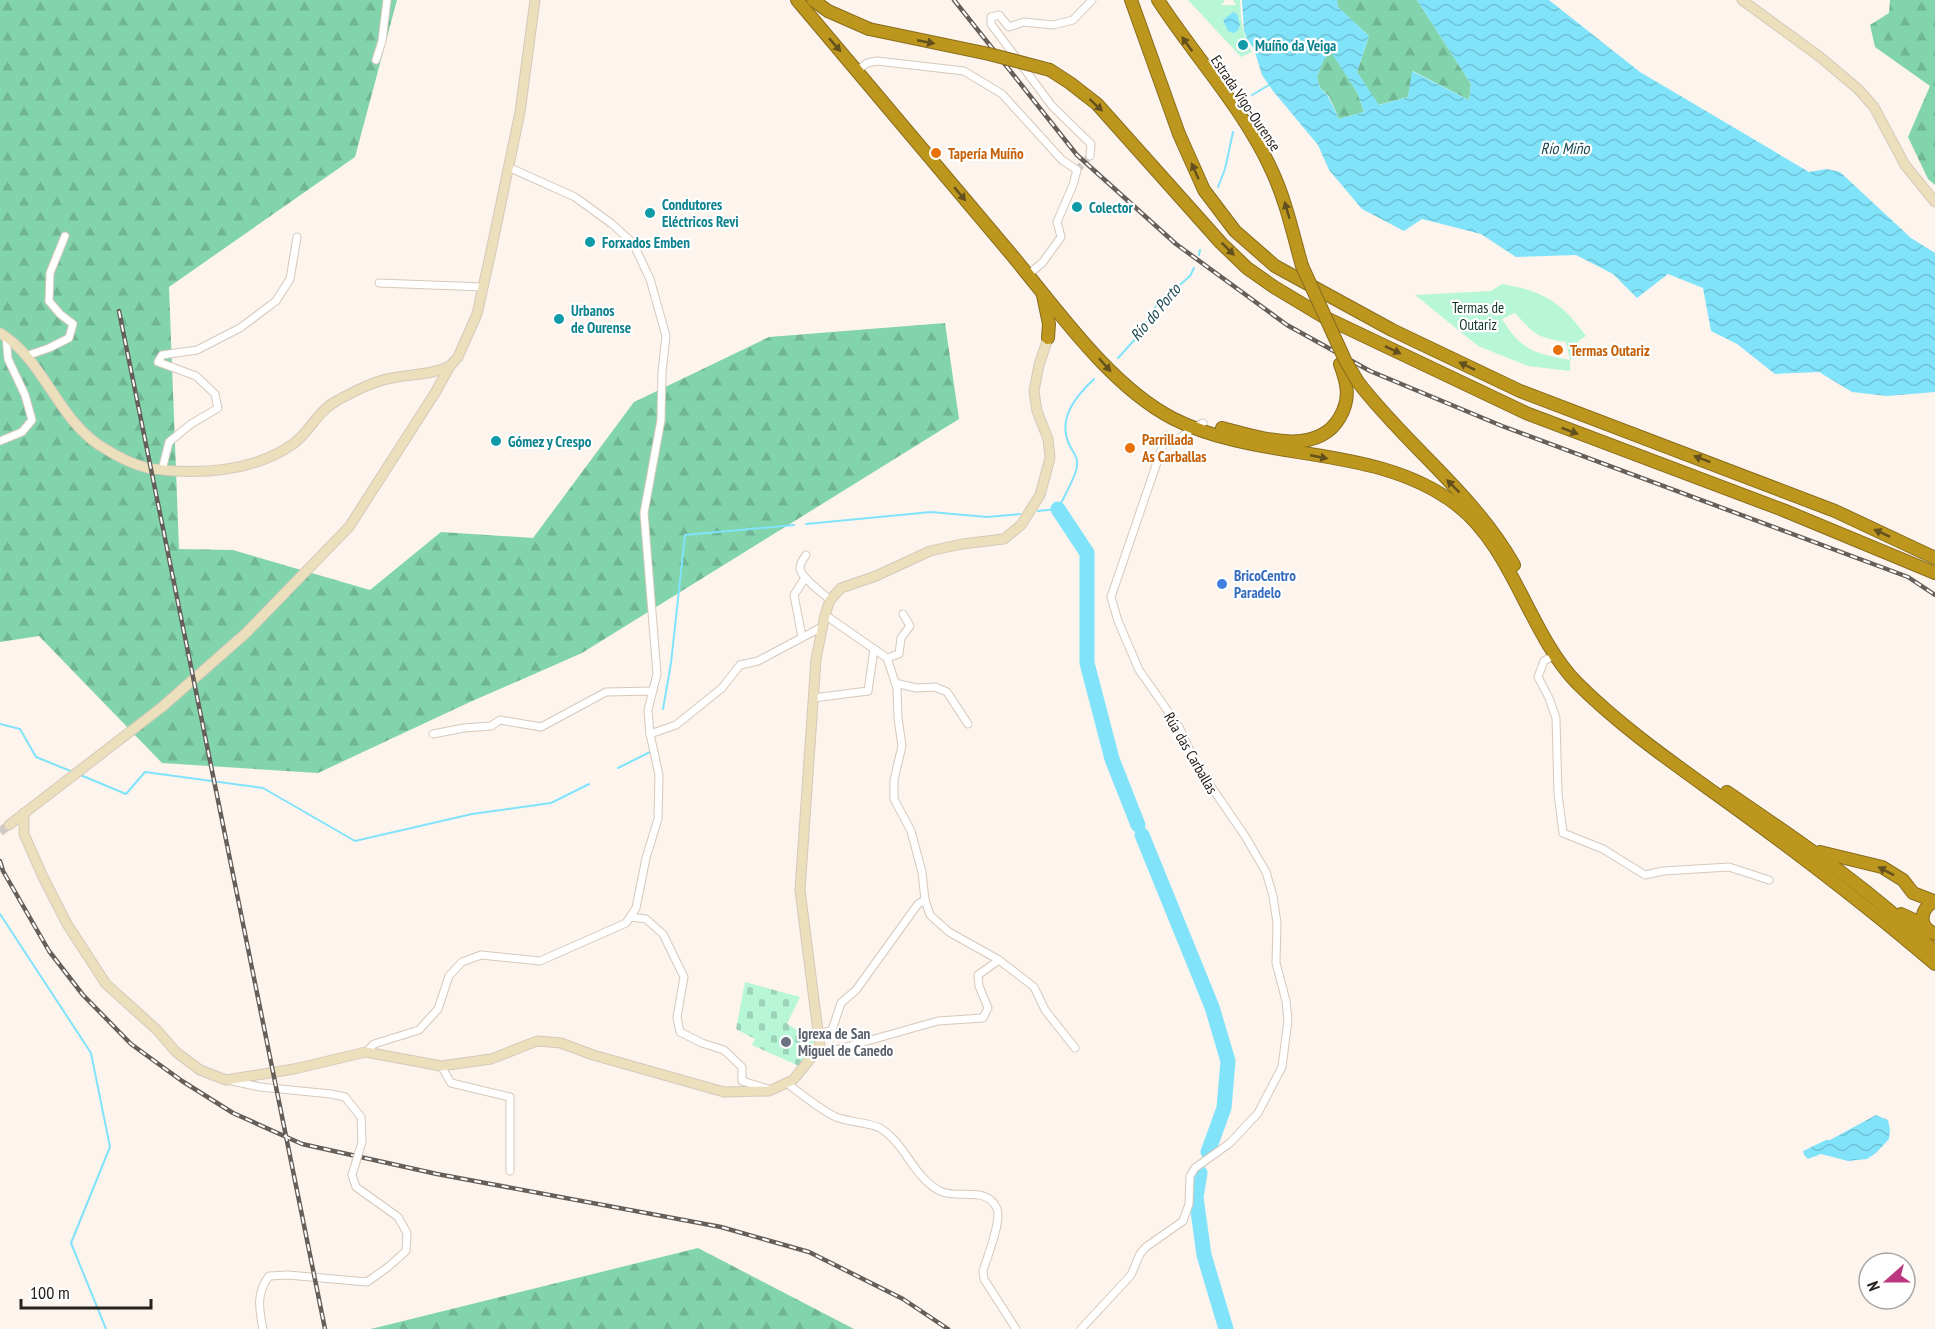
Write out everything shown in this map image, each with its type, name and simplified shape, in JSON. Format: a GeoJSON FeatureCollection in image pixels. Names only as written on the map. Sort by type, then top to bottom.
{"type":"FeatureCollection","features":[{"type":"Feature","properties":{"kind":"highway"},"geometry":{"type":"LineString","coordinates":[[797,0],[1070,326],[1121,383],[1162,413],[1248,444],[1376,467],[1402,475],[1430,487],[1460,507],[1481,529],[1508,569],[1555,656],[1573,678],[1611,716],[1830,869],[1888,914],[1902,914],[1931,932]]}},
{"type":"Feature","properties":{"kind":"highway"},"geometry":{"type":"LineString","coordinates":[[813,0],[828,11],[869,29],[989,54],[1050,70],[1097,104],[1221,243],[1247,268],[1274,287],[1324,316],[1526,413],[1783,510],[1935,573]]}},
{"type":"Feature","properties":{"kind":"highway"},"geometry":{"type":"LineString","coordinates":[[1131,0],[1179,134],[1204,190],[1235,231],[1275,266],[1392,330],[1520,392],[1835,511],[1935,558]]}},
{"type":"Feature","properties":{"kind":"highway","name":"Estrada Vigo-Ourense"},"geometry":{"type":"LineString","coordinates":[[1158,0],[1258,144],[1285,202],[1302,266]]}},
{"type":"Feature","properties":{"kind":"highway"},"geometry":{"type":"LineString","coordinates":[[1198,425],[1278,440],[1298,441],[1316,438],[1332,428],[1345,408],[1347,386],[1302,266]]}},
{"type":"Feature","properties":{"kind":"highway"},"geometry":{"type":"LineString","coordinates":[[1302,266],[1345,360],[1358,382],[1401,434],[1467,500],[1499,538],[1549,630],[1569,662],[1595,692],[1637,729],[1808,854],[1935,964]]}},
{"type":"Feature","properties":{"kind":"highway"},"geometry":{"type":"LineString","coordinates":[[1042,292],[1049,324],[1048,338]]}},
{"type":"Feature","properties":{"kind":"highway"},"geometry":{"type":"LineString","coordinates":[[1048,338],[1057,326],[1070,326]]}},
{"type":"Feature","properties":{"kind":"highway"},"geometry":{"type":"LineString","coordinates":[[1808,854],[1882,867],[1903,880],[1913,893],[1935,901]]}},
{"type":"Feature","properties":{"kind":"highway"},"geometry":{"type":"LineString","coordinates":[[1931,932],[1923,912],[1929,904],[1935,901]]}},
{"type":"Feature","properties":{"kind":"highway"},"geometry":{"type":"LineString","coordinates":[[1895,914],[1935,952]]}},
{"type":"Feature","properties":{"kind":"street"},"geometry":{"type":"LineString","coordinates":[[376,60],[382,41],[387,0]]}},
{"type":"Feature","properties":{"kind":"street"},"geometry":{"type":"LineString","coordinates":[[9,825],[162,706],[246,633],[349,526],[450,366],[458,357],[477,314],[483,287],[520,112],[535,0]]}},
{"type":"Feature","properties":{"kind":"street"},"geometry":{"type":"LineString","coordinates":[[1090,156],[1091,144],[1053,106],[991,24],[991,17],[999,15],[1009,27],[1024,22],[1053,25],[1073,20],[1092,0]]}},
{"type":"Feature","properties":{"kind":"street"},"geometry":{"type":"LineString","coordinates":[[1742,0],[1820,57],[1858,89],[1874,107],[1905,165],[1935,202]]}},
{"type":"Feature","properties":{"kind":"street"},"geometry":{"type":"LineString","coordinates":[[857,70],[867,63],[877,61],[964,71],[1002,94],[1062,160],[1077,170],[1057,222],[1061,237],[1043,262],[1028,274]]}},
{"type":"Feature","properties":{"kind":"street"},"geometry":{"type":"LineString","coordinates":[[366,1052],[374,1044],[419,1030],[438,1009],[449,976],[462,962],[481,955],[540,961],[626,923],[636,908],[646,858],[658,819],[659,775],[650,734],[648,710],[657,674],[644,513],[661,420],[662,372],[666,336],[650,279],[633,243],[576,197],[508,167]]}},
{"type":"Feature","properties":{"kind":"street"},"geometry":{"type":"LineString","coordinates":[[26,356],[69,338],[73,324],[49,301],[50,273],[65,236]]}},
{"type":"Feature","properties":{"kind":"street"},"geometry":{"type":"LineString","coordinates":[[162,470],[169,442],[191,424],[218,408],[215,394],[203,382],[196,376],[158,362],[162,355],[198,350],[240,327],[276,301],[290,279],[297,237]]}},
{"type":"Feature","properties":{"kind":"street"},"geometry":{"type":"LineString","coordinates":[[379,283],[483,287]]}},
{"type":"Feature","properties":{"kind":"street"},"geometry":{"type":"LineString","coordinates":[[3,335],[26,356],[81,430],[99,445],[130,462],[150,469],[162,470],[200,472],[234,468],[270,458],[295,442],[323,410],[335,401],[374,383],[391,378],[430,373],[450,366]]}},
{"type":"Feature","properties":{"kind":"street"},"geometry":{"type":"LineString","coordinates":[[0,441],[22,432],[32,420],[25,395],[8,359],[3,335]]}},
{"type":"Feature","properties":{"kind":"street"},"geometry":{"type":"LineString","coordinates":[[226,1080],[294,1069],[366,1052],[441,1066],[491,1059],[537,1041],[561,1043],[593,1055],[724,1092],[771,1090],[793,1080],[820,1047],[800,890],[816,659],[830,600],[841,588],[876,576],[930,551],[1004,539],[1021,525],[1040,495],[1050,458],[1048,439],[1037,411],[1034,391],[1039,365],[1048,338]]}},
{"type":"Feature","properties":{"kind":"street"},"geometry":{"type":"LineString","coordinates":[[1177,439],[1198,425]]}},
{"type":"Feature","properties":{"kind":"street","name":"Rúa das Carballas"},"geometry":{"type":"LineString","coordinates":[[1081,1329],[1131,1275],[1140,1254],[1146,1247],[1183,1221],[1190,1204],[1190,1176],[1195,1168],[1230,1143],[1258,1113],[1282,1067],[1288,1020],[1286,1001],[1277,968],[1273,896],[1266,872],[1245,836],[1197,766],[1179,727],[1139,670],[1118,621],[1111,597],[1166,436]]}},
{"type":"Feature","properties":{"kind":"street"},"geometry":{"type":"LineString","coordinates":[[806,555],[800,565],[800,572],[830,600]]}},
{"type":"Feature","properties":{"kind":"street"},"geometry":{"type":"LineString","coordinates":[[802,637],[794,595],[805,578]]}},
{"type":"Feature","properties":{"kind":"street"},"geometry":{"type":"LineString","coordinates":[[887,658],[899,654],[901,638],[910,626],[903,614]]}},
{"type":"Feature","properties":{"kind":"street"},"geometry":{"type":"LineString","coordinates":[[825,615],[887,658],[895,683],[902,746],[894,780],[894,799],[911,831],[930,915],[949,932],[999,960],[1034,987],[1045,1010],[1075,1048]]}},
{"type":"Feature","properties":{"kind":"street"},"geometry":{"type":"LineString","coordinates":[[650,734],[676,725],[722,688],[740,665],[758,660],[822,627]]}},
{"type":"Feature","properties":{"kind":"street"},"geometry":{"type":"LineString","coordinates":[[813,698],[868,691],[874,649]]}},
{"type":"Feature","properties":{"kind":"street"},"geometry":{"type":"LineString","coordinates":[[1555,656],[1544,661],[1538,678],[1549,698],[1556,718],[1558,794],[1563,833],[1604,849],[1645,875],[1663,871],[1729,867],[1768,880]]}},
{"type":"Feature","properties":{"kind":"street"},"geometry":{"type":"LineString","coordinates":[[895,683],[916,688],[935,687],[947,692],[968,724]]}},
{"type":"Feature","properties":{"kind":"street"},"geometry":{"type":"LineString","coordinates":[[433,734],[491,726],[500,720],[541,727],[606,692],[653,691]]}},
{"type":"Feature","properties":{"kind":"street"},"geometry":{"type":"LineString","coordinates":[[24,813],[24,834],[67,924],[106,984],[156,1030],[176,1052],[200,1070],[226,1080],[260,1087],[345,1097],[361,1117],[362,1142],[352,1175],[356,1187],[398,1217],[408,1233],[406,1251],[368,1281],[288,1275],[269,1276],[260,1287],[260,1313],[263,1329]]}},
{"type":"Feature","properties":{"kind":"street"},"geometry":{"type":"LineString","coordinates":[[819,1034],[832,1030],[841,1003],[856,990],[918,904],[925,900]]}},
{"type":"Feature","properties":{"kind":"street"},"geometry":{"type":"LineString","coordinates":[[631,917],[646,919],[663,934],[684,977],[677,1017],[680,1032],[702,1043],[724,1050],[742,1067],[742,1081],[771,1090]]}},
{"type":"Feature","properties":{"kind":"street"},"geometry":{"type":"LineString","coordinates":[[815,1053],[839,1049],[938,1021],[983,1018],[988,1008],[979,986],[978,975],[999,960]]}},
{"type":"Feature","properties":{"kind":"street"},"geometry":{"type":"LineString","coordinates":[[441,1066],[451,1083],[510,1097],[510,1171]]}},
{"type":"Feature","properties":{"kind":"street"},"geometry":{"type":"LineString","coordinates":[[787,1083],[836,1117],[879,1127],[894,1141],[919,1175],[932,1187],[947,1195],[983,1195],[993,1201],[998,1210],[999,1220],[983,1270],[984,1279],[1016,1329]]}},
{"type":"Feature","properties":{"kind":"green space"},"geometry":{"type":"Polygon","coordinates":[[[0,0],[397,0],[355,157],[169,287],[179,549],[233,550],[370,590],[441,532],[533,538],[634,402],[769,337],[945,323],[959,419],[582,653],[318,773],[162,763],[39,636],[0,642],[0,0]]]}},
{"type":"Feature","properties":{"kind":"green space"},"geometry":{"type":"Polygon","coordinates":[[[1188,0],[1225,0],[1221,5],[1236,5],[1233,0],[1240,0],[1244,33],[1252,52],[1241,57],[1188,0]]]}},
{"type":"Feature","properties":{"kind":"green space"},"geometry":{"type":"Polygon","coordinates":[[[1337,0],[1417,0],[1471,84],[1469,100],[1413,71],[1408,97],[1378,105],[1357,72],[1369,36],[1338,7],[1337,0]]]}},
{"type":"Feature","properties":{"kind":"green space"},"geometry":{"type":"Polygon","coordinates":[[[1890,0],[1935,0],[1935,185],[1928,179],[1908,137],[1930,86],[1875,47],[1870,25],[1889,13],[1890,0]]]}},
{"type":"Feature","properties":{"kind":"green space"},"geometry":{"type":"Polygon","coordinates":[[[1331,51],[1357,92],[1364,112],[1339,119],[1329,96],[1320,88],[1317,77],[1324,58],[1331,51]]]}},
{"type":"Feature","properties":{"kind":"green space","name":"Termas de Outariz"},"geometry":{"type":"Polygon","coordinates":[[[1502,284],[1529,290],[1560,306],[1569,315],[1586,336],[1578,341],[1580,355],[1570,360],[1570,371],[1528,366],[1478,346],[1415,295],[1491,291],[1502,284]],[[1515,313],[1502,319],[1516,338],[1530,349],[1570,360],[1566,342],[1542,337],[1515,313]]]}},
{"type":"Feature","properties":{"kind":"green space"},"geometry":{"type":"Polygon","coordinates":[[[745,982],[800,997],[787,1024],[815,1040],[799,1066],[752,1045],[755,1039],[736,1029],[745,982]]]}},
{"type":"Feature","properties":{"kind":"green space"},"geometry":{"type":"Polygon","coordinates":[[[698,1248],[854,1329],[371,1329],[698,1248]]]}},
{"type":"Feature","properties":{"kind":"water","name":"Río Miño"},"geometry":{"type":"Polygon","coordinates":[[[1242,0],[1337,0],[1338,7],[1369,36],[1357,72],[1379,105],[1408,97],[1412,71],[1469,100],[1471,84],[1417,0],[1549,0],[1640,72],[1809,172],[1827,169],[1840,172],[1911,238],[1935,253],[1935,392],[1887,396],[1852,392],[1819,372],[1775,374],[1737,344],[1711,331],[1703,288],[1668,274],[1637,298],[1613,274],[1576,255],[1516,257],[1481,234],[1422,219],[1404,231],[1362,209],[1329,170],[1318,145],[1262,75],[1254,49],[1244,31],[1242,0]],[[1331,52],[1324,59],[1317,77],[1320,88],[1328,96],[1339,119],[1364,112],[1357,92],[1331,52]]]}},
{"type":"Feature","properties":{"kind":"water"},"geometry":{"type":"Polygon","coordinates":[[[1233,12],[1237,14],[1240,25],[1234,33],[1228,31],[1223,20],[1233,12]]]}},
{"type":"Feature","properties":{"kind":"water"},"geometry":{"type":"Polygon","coordinates":[[[1876,1115],[1888,1120],[1889,1139],[1867,1159],[1848,1161],[1821,1154],[1808,1159],[1804,1155],[1803,1151],[1830,1140],[1876,1115]]]}},
{"type":"Feature","properties":{"kind":"waterway","name":"Río do Porto"},"geometry":{"type":"LineString","coordinates":[[1252,95],[1269,85]]}},
{"type":"Feature","properties":{"kind":"waterway","name":"Río do Porto"},"geometry":{"type":"LineString","coordinates":[[1218,187],[1225,169],[1233,132]]}},
{"type":"Feature","properties":{"kind":"waterway","name":"Río do Porto"},"geometry":{"type":"LineString","coordinates":[[1199,255],[1200,250]]}},
{"type":"Feature","properties":{"kind":"waterway","name":"Río do Porto"},"geometry":{"type":"LineString","coordinates":[[1118,358],[1138,336],[1156,306],[1190,276],[1194,268]]}},
{"type":"Feature","properties":{"kind":"waterway"},"geometry":{"type":"LineString","coordinates":[[1038,511],[1058,509],[1074,476],[1076,457],[1069,444],[1065,425],[1075,400],[1094,379]]}},
{"type":"Feature","properties":{"kind":"waterway"},"geometry":{"type":"LineString","coordinates":[[1058,509],[1087,553],[1087,663],[1112,759],[1138,825]]}},
{"type":"Feature","properties":{"kind":"waterway"},"geometry":{"type":"LineString","coordinates":[[806,524],[931,512],[987,517],[1020,514]]}},
{"type":"Feature","properties":{"kind":"waterway"},"geometry":{"type":"LineString","coordinates":[[663,709],[671,663],[685,535],[794,525]]}},
{"type":"Feature","properties":{"kind":"waterway"},"geometry":{"type":"LineString","coordinates":[[0,724],[20,729],[36,757],[73,772]]}},
{"type":"Feature","properties":{"kind":"waterway"},"geometry":{"type":"LineString","coordinates":[[618,768],[650,752]]}},
{"type":"Feature","properties":{"kind":"waterway"},"geometry":{"type":"LineString","coordinates":[[78,774],[126,794],[145,772],[263,788],[355,841],[472,814],[551,803],[589,784]]}},
{"type":"Feature","properties":{"kind":"waterway"},"geometry":{"type":"LineString","coordinates":[[1142,835],[1212,1007],[1228,1061],[1224,1108],[1208,1152]]}},
{"type":"Feature","properties":{"kind":"waterway"},"geometry":{"type":"LineString","coordinates":[[0,914],[91,1053],[110,1147],[71,1243],[106,1329]]}},
{"type":"Feature","properties":{"kind":"waterway"},"geometry":{"type":"LineString","coordinates":[[1200,1173],[1196,1197],[1204,1255],[1226,1329]]}},
{"type":"Feature","properties":{"kind":"tunnel"},"geometry":{"type":"LineString","coordinates":[[1077,170],[1090,156]]}},
{"type":"Feature","properties":{"kind":"tunnel"},"geometry":{"type":"LineString","coordinates":[[0,832],[9,825]]}},
{"type":"Feature","properties":{"kind":"railway"},"geometry":{"type":"LineString","coordinates":[[954,0],[1077,155],[1176,244],[1287,325],[1370,371],[1502,426],[1908,577],[1935,595]]}},
{"type":"Feature","properties":{"kind":"railway"},"geometry":{"type":"LineString","coordinates":[[119,311],[325,1329]]}},
{"type":"Feature","properties":{"kind":"railway"},"geometry":{"type":"LineString","coordinates":[[0,861],[3,871],[49,951],[83,995],[131,1044],[182,1081],[233,1113],[302,1144],[437,1174],[721,1227],[809,1252],[903,1299],[948,1329]]}},
{"type":"Feature","properties":{"kind":"place","name":"Muíño da Veiga"},"geometry":{"type":"Point","coordinates":[1243,45]}},
{"type":"Feature","properties":{"kind":"place","name":"Tapería Muíño"},"geometry":{"type":"Point","coordinates":[936,153]}},
{"type":"Feature","properties":{"kind":"place","name":"Colector"},"geometry":{"type":"Point","coordinates":[1077,207]}},
{"type":"Feature","properties":{"kind":"place","name":"Condutores Eléctricos Revi"},"geometry":{"type":"Point","coordinates":[650,213]}},
{"type":"Feature","properties":{"kind":"place","name":"Forxados Emben"},"geometry":{"type":"Point","coordinates":[590,242]}},
{"type":"Feature","properties":{"kind":"place","name":"Urbanos de Ourense"},"geometry":{"type":"Point","coordinates":[559,319]}},
{"type":"Feature","properties":{"kind":"place","name":"Termas Outariz"},"geometry":{"type":"Point","coordinates":[1558,350]}},
{"type":"Feature","properties":{"kind":"place","name":"Gómez y Crespo"},"geometry":{"type":"Point","coordinates":[496,441]}},
{"type":"Feature","properties":{"kind":"place","name":"Parrillada As Carballas"},"geometry":{"type":"Point","coordinates":[1130,448]}},
{"type":"Feature","properties":{"kind":"place","name":"BricoCentro Paradelo"},"geometry":{"type":"Point","coordinates":[1222,584]}},
{"type":"Feature","properties":{"kind":"place","name":"Igrexa de San Miguel de Canedo"},"geometry":{"type":"Point","coordinates":[786,1042]}}]}
